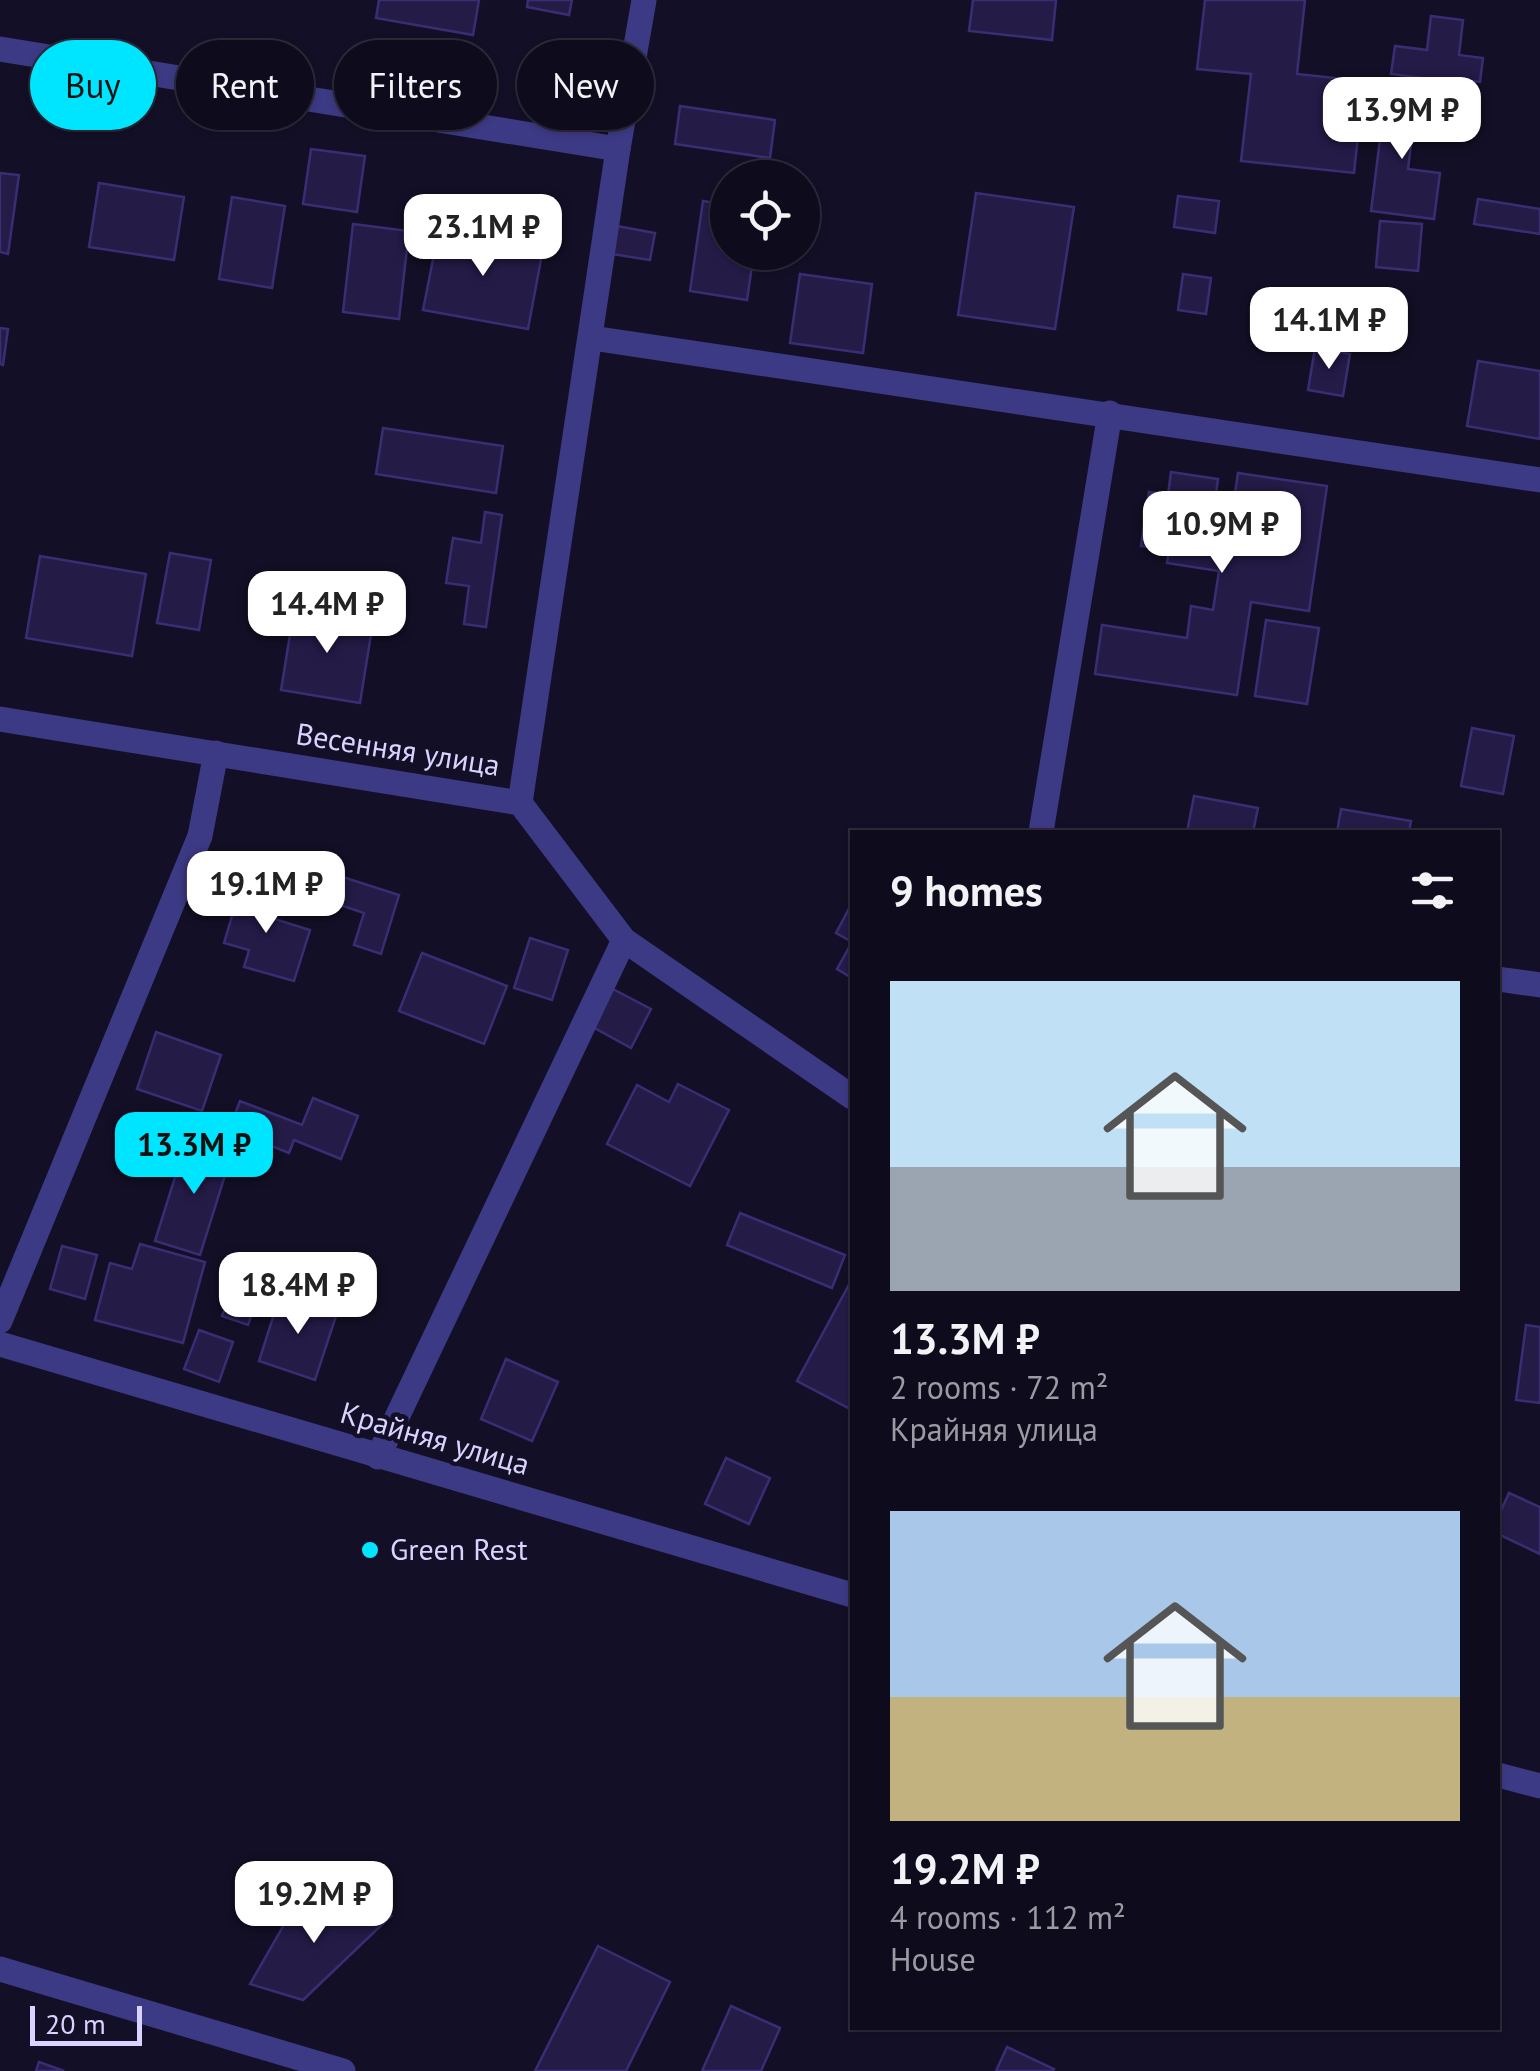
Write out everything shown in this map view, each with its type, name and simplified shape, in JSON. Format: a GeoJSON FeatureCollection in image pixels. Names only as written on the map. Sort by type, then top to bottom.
{"type":"FeatureCollection","features":[{"type":"Feature","properties":{"kind":"street"},"geometry":{"type":"LineString","coordinates":[[520,803],[644,0]]}},
{"type":"Feature","properties":{"kind":"street"},"geometry":{"type":"LineString","coordinates":[[0,50],[618,150]]}},
{"type":"Feature","properties":{"kind":"street"},"geometry":{"type":"LineString","coordinates":[[592,338],[1540,480]]}},
{"type":"Feature","properties":{"kind":"street"},"geometry":{"type":"LineString","coordinates":[[1040,830],[1110,413]]}},
{"type":"Feature","properties":{"kind":"street","name":"Весенняя улица"},"geometry":{"type":"LineString","coordinates":[[0,719],[520,803],[624,940],[850,1096]]}},
{"type":"Feature","properties":{"kind":"street"},"geometry":{"type":"LineString","coordinates":[[0,1321],[200,836],[216,754]]}},
{"type":"Feature","properties":{"kind":"street"},"geometry":{"type":"LineString","coordinates":[[378,1456],[624,940]]}},
{"type":"Feature","properties":{"kind":"street"},"geometry":{"type":"LineString","coordinates":[[1500,979],[1540,985]]}},
{"type":"Feature","properties":{"kind":"street","name":"Крайняя улица"},"geometry":{"type":"LineString","coordinates":[[0,1344],[850,1594]]}},
{"type":"Feature","properties":{"kind":"street"},"geometry":{"type":"LineString","coordinates":[[1500,1776],[1540,1786]]}},
{"type":"Feature","properties":{"kind":"street"},"geometry":{"type":"LineString","coordinates":[[0,1969],[343,2071]]}},
{"type":"Feature","properties":{"kind":"building"},"geometry":{"type":"Polygon","coordinates":[[[379,0],[479,0],[473,35],[376,18],[379,0]]]}},
{"type":"Feature","properties":{"kind":"building"},"geometry":{"type":"Polygon","coordinates":[[[528,0],[572,0],[569,15],[527,7],[528,0]]]}},
{"type":"Feature","properties":{"kind":"building"},"geometry":{"type":"Polygon","coordinates":[[[973,0],[1056,0],[1052,40],[969,31],[973,0]]]}},
{"type":"Feature","properties":{"kind":"building"},"geometry":{"type":"Polygon","coordinates":[[[1205,0],[1305,0],[1297,74],[1364,81],[1354,173],[1241,161],[1251,74],[1197,69],[1205,0]]]}},
{"type":"Feature","properties":{"kind":"building"},"geometry":{"type":"Polygon","coordinates":[[[1431,16],[1463,20],[1459,55],[1483,58],[1480,82],[1458,80],[1456,97],[1422,93],[1423,78],[1391,74],[1395,46],[1427,50],[1431,16]]]}},
{"type":"Feature","properties":{"kind":"building"},"geometry":{"type":"Polygon","coordinates":[[[1387,84],[1418,88],[1408,169],[1440,173],[1434,219],[1371,211],[1387,84]]]}},
{"type":"Feature","properties":{"kind":"building"},"geometry":{"type":"Polygon","coordinates":[[[680,106],[775,120],[770,158],[675,144],[680,106]]]}},
{"type":"Feature","properties":{"kind":"building"},"geometry":{"type":"Polygon","coordinates":[[[311,149],[365,156],[357,212],[303,204],[311,149]]]}},
{"type":"Feature","properties":{"kind":"building"},"geometry":{"type":"Polygon","coordinates":[[[0,173],[19,175],[8,254],[0,252],[0,173]]]}},
{"type":"Feature","properties":{"kind":"building"},"geometry":{"type":"Polygon","coordinates":[[[99,183],[184,197],[174,260],[89,247],[99,183]]]}},
{"type":"Feature","properties":{"kind":"building"},"geometry":{"type":"Polygon","coordinates":[[[976,193],[1074,207],[1055,329],[958,315],[976,193]]]}},
{"type":"Feature","properties":{"kind":"building"},"geometry":{"type":"Polygon","coordinates":[[[1178,196],[1219,201],[1215,233],[1174,227],[1178,196]]]}},
{"type":"Feature","properties":{"kind":"building"},"geometry":{"type":"Polygon","coordinates":[[[232,197],[285,206],[272,288],[219,279],[232,197]]]}},
{"type":"Feature","properties":{"kind":"building"},"geometry":{"type":"Polygon","coordinates":[[[1478,199],[1540,209],[1540,234],[1474,224],[1478,199]]]}},
{"type":"Feature","properties":{"kind":"building"},"geometry":{"type":"Polygon","coordinates":[[[703,201],[710,202],[710,270],[751,270],[747,300],[690,291],[703,201]]]}},
{"type":"Feature","properties":{"kind":"building"},"geometry":{"type":"Polygon","coordinates":[[[1380,221],[1422,224],[1418,271],[1376,267],[1380,221]]]}},
{"type":"Feature","properties":{"kind":"building"},"geometry":{"type":"Polygon","coordinates":[[[353,224],[409,231],[399,319],[343,312],[353,224]]]}},
{"type":"Feature","properties":{"kind":"building"},"geometry":{"type":"Polygon","coordinates":[[[617,226],[655,233],[650,260],[612,254],[617,226]]]}},
{"type":"Feature","properties":{"kind":"building"},"geometry":{"type":"Polygon","coordinates":[[[439,229],[543,249],[528,329],[423,310],[439,229]]]}},
{"type":"Feature","properties":{"kind":"building"},"geometry":{"type":"Polygon","coordinates":[[[800,274],[872,284],[863,353],[790,343],[800,274]]]}},
{"type":"Feature","properties":{"kind":"building"},"geometry":{"type":"Polygon","coordinates":[[[1183,274],[1211,278],[1206,314],[1178,310],[1183,274]]]}},
{"type":"Feature","properties":{"kind":"building"},"geometry":{"type":"Polygon","coordinates":[[[0,328],[8,329],[3,365],[0,364],[0,328]]]}},
{"type":"Feature","properties":{"kind":"building"},"geometry":{"type":"Polygon","coordinates":[[[1315,348],[1350,354],[1343,396],[1308,390],[1315,348]]]}},
{"type":"Feature","properties":{"kind":"building"},"geometry":{"type":"Polygon","coordinates":[[[1478,361],[1540,371],[1540,439],[1467,426],[1478,361]]]}},
{"type":"Feature","properties":{"kind":"building"},"geometry":{"type":"Polygon","coordinates":[[[383,428],[503,446],[496,493],[376,474],[383,428]]]}},
{"type":"Feature","properties":{"kind":"building"},"geometry":{"type":"Polygon","coordinates":[[[1171,472],[1218,479],[1211,530],[1229,533],[1238,473],[1327,486],[1309,611],[1251,602],[1237,695],[1095,674],[1102,625],[1187,638],[1191,606],[1213,610],[1219,571],[1167,563],[1169,550],[1141,546],[1149,492],[1168,495],[1171,472]]]}},
{"type":"Feature","properties":{"kind":"building"},"geometry":{"type":"Polygon","coordinates":[[[485,512],[502,515],[486,627],[464,624],[469,586],[446,583],[453,538],[481,543],[485,512]]]}},
{"type":"Feature","properties":{"kind":"building"},"geometry":{"type":"Polygon","coordinates":[[[170,553],[211,560],[199,630],[157,623],[170,553]]]}},
{"type":"Feature","properties":{"kind":"building"},"geometry":{"type":"Polygon","coordinates":[[[40,556],[146,574],[132,656],[26,638],[40,556]]]}},
{"type":"Feature","properties":{"kind":"building"},"geometry":{"type":"Polygon","coordinates":[[[294,610],[373,622],[360,703],[281,690],[294,610]]]}},
{"type":"Feature","properties":{"kind":"building"},"geometry":{"type":"Polygon","coordinates":[[[1266,620],[1319,628],[1307,704],[1255,696],[1266,620]]]}},
{"type":"Feature","properties":{"kind":"building"},"geometry":{"type":"Polygon","coordinates":[[[1472,728],[1514,736],[1503,794],[1461,786],[1472,728]]]}},
{"type":"Feature","properties":{"kind":"building"},"geometry":{"type":"Polygon","coordinates":[[[1194,796],[1258,808],[1253,830],[1187,830],[1194,796]]]}},
{"type":"Feature","properties":{"kind":"building"},"geometry":{"type":"Polygon","coordinates":[[[1341,809],[1411,821],[1409,830],[1337,830],[1341,809]]]}},
{"type":"Feature","properties":{"kind":"building"},"geometry":{"type":"Polygon","coordinates":[[[321,870],[399,895],[381,954],[354,945],[364,913],[313,896],[321,870]]]}},
{"type":"Feature","properties":{"kind":"building"},"geometry":{"type":"Polygon","coordinates":[[[241,886],[272,895],[265,916],[310,930],[294,981],[244,967],[249,950],[224,943],[241,886]]]}},
{"type":"Feature","properties":{"kind":"building"},"geometry":{"type":"Polygon","coordinates":[[[850,907],[850,941],[836,933],[850,907]]]}},
{"type":"Feature","properties":{"kind":"building"},"geometry":{"type":"Polygon","coordinates":[[[530,938],[568,950],[552,1000],[514,988],[530,938]]]}},
{"type":"Feature","properties":{"kind":"building"},"geometry":{"type":"Polygon","coordinates":[[[850,946],[850,977],[837,969],[850,946]]]}},
{"type":"Feature","properties":{"kind":"building"},"geometry":{"type":"Polygon","coordinates":[[[422,953],[507,986],[484,1044],[399,1011],[422,953]]]}},
{"type":"Feature","properties":{"kind":"building"},"geometry":{"type":"Polygon","coordinates":[[[609,987],[651,1009],[631,1048],[589,1025],[609,987]]]}},
{"type":"Feature","properties":{"kind":"building"},"geometry":{"type":"Polygon","coordinates":[[[156,1032],[221,1055],[202,1111],[137,1089],[156,1032]]]}},
{"type":"Feature","properties":{"kind":"building"},"geometry":{"type":"Polygon","coordinates":[[[678,1084],[729,1110],[690,1186],[607,1144],[637,1085],[669,1102],[678,1084]]]}},
{"type":"Feature","properties":{"kind":"building"},"geometry":{"type":"Polygon","coordinates":[[[313,1098],[358,1116],[341,1159],[294,1140],[289,1153],[229,1129],[240,1101],[302,1125],[313,1098]]]}},
{"type":"Feature","properties":{"kind":"building"},"geometry":{"type":"Polygon","coordinates":[[[187,1139],[232,1153],[200,1255],[155,1241],[187,1139]]]}},
{"type":"Feature","properties":{"kind":"building"},"geometry":{"type":"Polygon","coordinates":[[[740,1213],[845,1255],[832,1288],[727,1245],[740,1213]]]}},
{"type":"Feature","properties":{"kind":"building"},"geometry":{"type":"Polygon","coordinates":[[[140,1244],[205,1262],[183,1343],[95,1320],[110,1263],[132,1269],[140,1244]]]}},
{"type":"Feature","properties":{"kind":"building"},"geometry":{"type":"Polygon","coordinates":[[[62,1246],[97,1255],[85,1299],[50,1289],[62,1246]]]}},
{"type":"Feature","properties":{"kind":"building"},"geometry":{"type":"Polygon","coordinates":[[[235,1279],[261,1289],[248,1325],[222,1316],[235,1279]]]}},
{"type":"Feature","properties":{"kind":"building"},"geometry":{"type":"Polygon","coordinates":[[[850,1283],[850,1409],[797,1381],[850,1283]]]}},
{"type":"Feature","properties":{"kind":"building"},"geometry":{"type":"Polygon","coordinates":[[[280,1295],[337,1313],[315,1380],[259,1361],[280,1295]]]}},
{"type":"Feature","properties":{"kind":"building"},"geometry":{"type":"Polygon","coordinates":[[[1526,1325],[1540,1327],[1540,1403],[1516,1400],[1526,1325]]]}},
{"type":"Feature","properties":{"kind":"building"},"geometry":{"type":"Polygon","coordinates":[[[199,1330],[233,1342],[219,1382],[184,1369],[199,1330]]]}},
{"type":"Feature","properties":{"kind":"building"},"geometry":{"type":"Polygon","coordinates":[[[506,1359],[558,1382],[532,1441],[481,1419],[506,1359]]]}},
{"type":"Feature","properties":{"kind":"building"},"geometry":{"type":"Polygon","coordinates":[[[726,1458],[770,1478],[749,1524],[705,1504],[726,1458]]]}},
{"type":"Feature","properties":{"kind":"building"},"geometry":{"type":"Polygon","coordinates":[[[1509,1493],[1540,1507],[1540,1554],[1500,1535],[1500,1513],[1509,1493]]]}},
{"type":"Feature","properties":{"kind":"building"},"geometry":{"type":"Polygon","coordinates":[[[300,1897],[391,1916],[303,2000],[250,1984],[300,1897]]]}},
{"type":"Feature","properties":{"kind":"building"},"geometry":{"type":"Polygon","coordinates":[[[598,1946],[670,1982],[626,2071],[535,2071],[598,1946]]]}},
{"type":"Feature","properties":{"kind":"building"},"geometry":{"type":"Polygon","coordinates":[[[731,2006],[780,2028],[761,2071],[702,2071],[731,2006]]]}},
{"type":"Feature","properties":{"kind":"building"},"geometry":{"type":"Polygon","coordinates":[[[1007,2047],[1054,2069],[996,2071],[1007,2047]]]}},
{"type":"Feature","properties":{"kind":"building"},"geometry":{"type":"Polygon","coordinates":[[[39,2062],[64,2071],[36,2071],[39,2062]]]}},
{"type":"Feature","properties":{"kind":"place","name":"Green Rest"},"geometry":{"type":"Point","coordinates":[370,1550]}}]}
